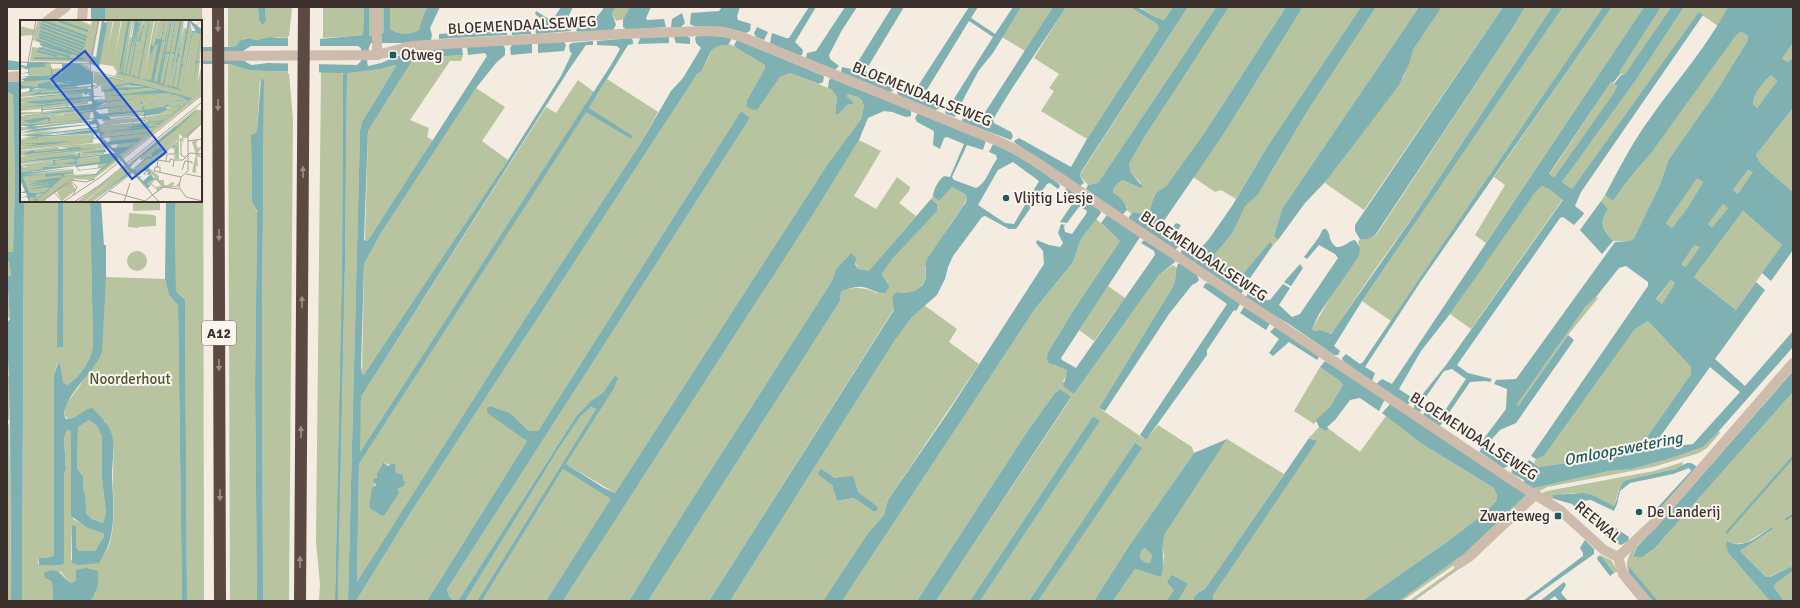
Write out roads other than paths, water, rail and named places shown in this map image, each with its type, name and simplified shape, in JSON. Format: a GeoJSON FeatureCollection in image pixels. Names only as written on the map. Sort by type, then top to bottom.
{"type":"FeatureCollection","features":[{"type":"Feature","properties":{"kind":"highway","name":"A12"},"geometry":{"type":"LineString","coordinates":[[218,7],[220,601]]}},
{"type":"Feature","properties":{"kind":"highway"},"geometry":{"type":"LineString","coordinates":[[300,601],[304,7]]}},
{"type":"Feature","properties":{"kind":"street"},"geometry":{"type":"LineString","coordinates":[[48,20],[66,7]]}},
{"type":"Feature","properties":{"kind":"street"},"geometry":{"type":"LineString","coordinates":[[82,20],[83,7]]}},
{"type":"Feature","properties":{"kind":"street"},"geometry":{"type":"LineString","coordinates":[[369,55],[377,7]]}},
{"type":"Feature","properties":{"kind":"street","name":"BLOEMENDAALSEWEG"},"geometry":{"type":"LineString","coordinates":[[202,56],[369,55],[412,46],[620,34],[705,31],[724,32],[742,37],[1013,148],[1529,491]]}},
{"type":"Feature","properties":{"kind":"street"},"geometry":{"type":"LineString","coordinates":[[7,77],[20,76]]}},
{"type":"Feature","properties":{"kind":"street"},"geometry":{"type":"LineString","coordinates":[[1618,557],[1654,523],[1726,434],[1793,363]]}},
{"type":"Feature","properties":{"kind":"street"},"geometry":{"type":"LineString","coordinates":[[1458,564],[1469,557],[1529,491]]}},
{"type":"Feature","properties":{"kind":"street","name":"REEWAL"},"geometry":{"type":"LineString","coordinates":[[1529,491],[1560,510],[1604,550],[1618,557],[1623,574],[1645,601]]}},
{"type":"Feature","properties":{"kind":"water"},"geometry":{"type":"Polygon","coordinates":[[[91,7],[105,7],[105,20],[91,20],[91,7]]]}},
{"type":"Feature","properties":{"kind":"water"},"geometry":{"type":"Polygon","coordinates":[[[258,7],[265,7],[266,20],[263,25],[259,20],[258,7]]]}},
{"type":"Feature","properties":{"kind":"water"},"geometry":{"type":"Polygon","coordinates":[[[364,7],[369,7],[369,36],[375,36],[375,43],[371,43],[368,51],[368,66],[381,63],[410,51],[462,47],[463,55],[416,58],[412,61],[368,131],[364,240],[367,241],[487,56],[485,53],[468,55],[467,47],[502,44],[505,48],[505,55],[496,63],[476,88],[381,233],[364,264],[361,366],[362,374],[364,375],[508,160],[561,76],[572,53],[570,52],[569,45],[572,43],[593,41],[593,45],[586,45],[570,68],[361,397],[360,452],[620,49],[617,46],[597,45],[597,41],[631,38],[633,41],[633,44],[628,45],[589,108],[633,136],[631,139],[586,112],[359,464],[357,582],[526,317],[639,146],[671,91],[683,78],[701,48],[696,43],[695,38],[699,34],[731,38],[731,40],[728,45],[717,46],[712,50],[703,69],[696,76],[411,512],[356,601],[348,601],[360,131],[362,122],[396,66],[347,73],[345,263],[338,601],[335,601],[342,262],[343,73],[249,70],[230,64],[202,64],[202,60],[243,60],[251,65],[268,63],[357,65],[361,61],[361,48],[358,46],[251,46],[243,51],[202,51],[202,47],[236,46],[240,41],[248,38],[257,40],[270,37],[320,39],[363,35],[364,7]]]}},
{"type":"Feature","properties":{"kind":"water"},"geometry":{"type":"Polygon","coordinates":[[[384,7],[390,7],[390,29],[404,34],[419,30],[425,11],[428,7],[440,7],[430,28],[432,35],[431,40],[402,43],[382,43],[379,35],[384,32],[384,7]]]}},
{"type":"Feature","properties":{"kind":"water"},"geometry":{"type":"Polygon","coordinates":[[[561,7],[573,7],[567,19],[571,31],[536,34],[535,27],[543,27],[546,25],[545,22],[535,14],[536,11],[552,21],[561,7]]]}},
{"type":"Feature","properties":{"kind":"water"},"geometry":{"type":"Polygon","coordinates":[[[604,7],[616,7],[612,13],[616,25],[613,30],[577,32],[575,26],[592,20],[604,7]]]}},
{"type":"Feature","properties":{"kind":"water"},"geometry":{"type":"Polygon","coordinates":[[[630,7],[651,7],[646,18],[647,20],[664,19],[666,27],[627,30],[623,27],[623,20],[630,7]]]}},
{"type":"Feature","properties":{"kind":"water"},"geometry":{"type":"Polygon","coordinates":[[[722,7],[740,7],[737,16],[738,20],[751,24],[750,31],[746,33],[724,27],[694,26],[690,24],[691,13],[719,11],[722,7]]]}},
{"type":"Feature","properties":{"kind":"water"},"geometry":{"type":"Polygon","coordinates":[[[809,7],[816,7],[795,42],[803,50],[802,55],[799,56],[770,43],[772,33],[789,38],[809,7]]]}},
{"type":"Feature","properties":{"kind":"water"},"geometry":{"type":"Polygon","coordinates":[[[845,7],[857,7],[842,30],[829,55],[830,59],[839,66],[835,70],[806,59],[807,53],[816,51],[845,7]]]}},
{"type":"Feature","properties":{"kind":"water"},"geometry":{"type":"Polygon","coordinates":[[[892,7],[904,7],[866,70],[867,73],[893,82],[893,91],[889,92],[841,73],[842,67],[851,69],[854,68],[892,7]]]}},
{"type":"Feature","properties":{"kind":"water"},"geometry":{"type":"Polygon","coordinates":[[[969,7],[978,7],[971,18],[995,34],[1013,7],[1021,7],[993,53],[979,70],[955,117],[946,114],[946,108],[950,105],[993,37],[969,21],[923,96],[941,105],[939,109],[935,110],[898,95],[898,89],[918,86],[969,7]]]}},
{"type":"Feature","properties":{"kind":"water"},"geometry":{"type":"Polygon","coordinates":[[[1053,7],[1066,7],[1010,91],[993,120],[994,123],[1011,132],[1013,136],[1011,140],[963,122],[962,120],[965,111],[980,119],[982,117],[1053,7]]]}},
{"type":"Feature","properties":{"kind":"water"},"geometry":{"type":"Polygon","coordinates":[[[1130,7],[1144,10],[1159,19],[1164,20],[1173,7],[1188,7],[1081,172],[1080,176],[1084,183],[1080,186],[1014,141],[1019,138],[1071,167],[1087,139],[1159,28],[1157,24],[1130,7]]]}},
{"type":"Feature","properties":{"kind":"water"},"geometry":{"type":"Polygon","coordinates":[[[1216,7],[1229,7],[1142,141],[1129,164],[1131,173],[1143,187],[1140,188],[1123,180],[1118,183],[1114,189],[1113,193],[1122,200],[1127,210],[1122,215],[1086,189],[1088,185],[1098,183],[1216,7]]]}},
{"type":"Feature","properties":{"kind":"water"},"geometry":{"type":"Polygon","coordinates":[[[1286,7],[1303,7],[1223,135],[1161,225],[1161,228],[1168,233],[1176,223],[1181,225],[1174,237],[1180,241],[1179,246],[1175,250],[1129,219],[1129,217],[1133,212],[1147,214],[1156,194],[1167,185],[1205,132],[1286,7]]]}},
{"type":"Feature","properties":{"kind":"water"},"geometry":{"type":"Polygon","coordinates":[[[1361,7],[1376,7],[1310,107],[1258,194],[1245,206],[1232,234],[1215,254],[1215,259],[1238,276],[1242,275],[1270,242],[1273,245],[1240,294],[1181,254],[1181,251],[1186,247],[1193,252],[1197,252],[1209,239],[1232,206],[1267,147],[1361,7]]]}},
{"type":"Feature","properties":{"kind":"water"},"geometry":{"type":"Polygon","coordinates":[[[1419,7],[1442,7],[1413,50],[1409,64],[1399,85],[1327,180],[1305,203],[1278,240],[1274,236],[1282,209],[1419,7]]]}},
{"type":"Feature","properties":{"kind":"water"},"geometry":{"type":"Polygon","coordinates":[[[1503,7],[1525,7],[1512,29],[1376,234],[1369,239],[1360,239],[1355,231],[1355,225],[1503,7]]]}},
{"type":"Feature","properties":{"kind":"water"},"geometry":{"type":"Polygon","coordinates":[[[1552,7],[1563,7],[1362,301],[1334,346],[1340,351],[1338,355],[1334,355],[1246,297],[1248,293],[1251,293],[1270,300],[1283,284],[1290,288],[1279,305],[1292,317],[1300,314],[1338,258],[1335,254],[1319,245],[1307,259],[1304,257],[1323,229],[1328,231],[1331,242],[1336,247],[1355,240],[1360,247],[1359,256],[1319,314],[1312,329],[1314,331],[1320,330],[1331,334],[1418,210],[1552,7]]]}},
{"type":"Feature","properties":{"kind":"water"},"geometry":{"type":"Polygon","coordinates":[[[1603,7],[1612,7],[1421,281],[1365,367],[1375,373],[1372,381],[1369,380],[1343,361],[1342,358],[1346,354],[1360,364],[1363,362],[1603,7]]]}},
{"type":"Feature","properties":{"kind":"water"},"geometry":{"type":"Polygon","coordinates":[[[1644,7],[1661,7],[1620,71],[1620,74],[1613,83],[1611,82],[1549,174],[1554,178],[1613,94],[1617,86],[1614,84],[1621,75],[1625,74],[1671,7],[1684,7],[1636,80],[1562,182],[1572,189],[1699,12],[1703,15],[1581,192],[1575,206],[1584,213],[1583,215],[1574,225],[1563,217],[1560,218],[1457,365],[1468,373],[1492,379],[1490,382],[1470,382],[1440,426],[1423,416],[1425,411],[1437,419],[1440,418],[1466,379],[1452,369],[1444,371],[1421,404],[1422,409],[1420,412],[1414,409],[1414,405],[1446,365],[1563,200],[1552,191],[1542,186],[1534,194],[1450,314],[1421,351],[1399,389],[1414,399],[1407,405],[1376,384],[1382,379],[1392,384],[1644,7]]]}},
{"type":"Feature","properties":{"kind":"water"},"geometry":{"type":"Polygon","coordinates":[[[1728,7],[1793,8],[1793,43],[1782,58],[1787,62],[1793,58],[1793,108],[1756,155],[1761,164],[1793,192],[1793,250],[1771,281],[1762,273],[1782,245],[1743,211],[1694,277],[1736,310],[1756,282],[1765,290],[1715,359],[1745,386],[1793,331],[1793,347],[1703,447],[1672,458],[1632,469],[1609,471],[1530,489],[1525,486],[1524,480],[1511,473],[1514,466],[1520,470],[1529,460],[1539,467],[1636,453],[1691,374],[1691,367],[1648,321],[1635,329],[1544,456],[1536,459],[1531,456],[1648,286],[1648,282],[1626,266],[1619,268],[1596,297],[1586,306],[1517,404],[1518,406],[1568,335],[1574,340],[1516,423],[1500,430],[1492,439],[1489,449],[1508,464],[1507,467],[1503,468],[1480,452],[1482,441],[1506,409],[1507,389],[1494,384],[1496,380],[1516,379],[1615,242],[1630,241],[1634,238],[1659,187],[1669,159],[1716,92],[1748,40],[1748,36],[1741,32],[1736,35],[1652,152],[1628,180],[1613,201],[1605,195],[1632,145],[1644,126],[1720,22],[1728,7]],[[1771,75],[1759,88],[1753,104],[1757,108],[1777,81],[1771,75]],[[1748,170],[1733,190],[1738,194],[1753,172],[1748,170]],[[1697,178],[1666,223],[1672,228],[1688,207],[1703,182],[1697,178]],[[1723,204],[1708,224],[1712,228],[1728,208],[1723,204]],[[1694,245],[1681,265],[1686,267],[1700,247],[1694,245]],[[1671,280],[1656,299],[1662,304],[1675,283],[1671,280]],[[1710,367],[1652,448],[1693,444],[1740,392],[1710,367]]]}},
{"type":"Feature","properties":{"kind":"water"},"geometry":{"type":"Polygon","coordinates":[[[682,13],[685,23],[681,27],[671,27],[672,19],[682,13]]]}},
{"type":"Feature","properties":{"kind":"water"},"geometry":{"type":"Polygon","coordinates":[[[531,27],[531,34],[512,35],[512,29],[531,27]]]}},
{"type":"Feature","properties":{"kind":"water"},"geometry":{"type":"Polygon","coordinates":[[[757,27],[768,32],[764,40],[756,37],[754,33],[757,27]]]}},
{"type":"Feature","properties":{"kind":"water"},"geometry":{"type":"Polygon","coordinates":[[[507,29],[507,35],[439,39],[439,34],[507,29]]]}},
{"type":"Feature","properties":{"kind":"water"},"geometry":{"type":"Polygon","coordinates":[[[686,35],[690,38],[690,44],[676,43],[674,37],[686,35]]]}},
{"type":"Feature","properties":{"kind":"water"},"geometry":{"type":"Polygon","coordinates":[[[669,36],[669,43],[638,44],[640,38],[669,36]]]}},
{"type":"Feature","properties":{"kind":"water"},"geometry":{"type":"Polygon","coordinates":[[[737,40],[824,76],[823,82],[819,84],[790,73],[780,77],[758,109],[753,110],[747,107],[747,100],[764,70],[765,65],[735,47],[734,45],[737,40]]]}},
{"type":"Feature","properties":{"kind":"water"},"geometry":{"type":"Polygon","coordinates":[[[564,42],[566,45],[564,51],[538,53],[538,43],[564,42]]]}},
{"type":"Feature","properties":{"kind":"water"},"geometry":{"type":"Polygon","coordinates":[[[513,44],[532,44],[532,53],[511,55],[510,48],[513,44]]]}},
{"type":"Feature","properties":{"kind":"water"},"geometry":{"type":"Polygon","coordinates":[[[7,60],[20,62],[20,70],[7,70],[7,60]]]}},
{"type":"Feature","properties":{"kind":"water"},"geometry":{"type":"Polygon","coordinates":[[[831,78],[911,110],[911,116],[906,117],[884,111],[868,118],[859,140],[814,213],[563,601],[546,601],[611,499],[563,469],[482,601],[477,601],[596,409],[591,407],[580,417],[559,448],[465,601],[458,601],[577,415],[591,401],[603,393],[615,376],[618,378],[613,390],[566,464],[604,488],[615,493],[827,165],[861,119],[864,106],[862,101],[858,97],[848,94],[847,97],[853,102],[853,104],[847,105],[838,115],[835,114],[837,97],[831,89],[828,88],[829,80],[831,78]]]}},
{"type":"Feature","properties":{"kind":"water"},"geometry":{"type":"Polygon","coordinates":[[[261,79],[264,80],[262,331],[263,601],[257,601],[255,384],[257,211],[252,202],[251,135],[257,131],[261,79]]]}},
{"type":"Feature","properties":{"kind":"water"},"geometry":{"type":"Polygon","coordinates":[[[20,81],[20,202],[24,202],[22,601],[11,601],[10,422],[7,323],[10,319],[7,277],[11,275],[9,261],[7,261],[7,252],[13,252],[15,182],[13,96],[7,92],[7,82],[20,81]]]}},
{"type":"Feature","properties":{"kind":"water"},"geometry":{"type":"Polygon","coordinates":[[[741,111],[750,118],[447,589],[449,596],[454,601],[427,601],[527,441],[490,415],[487,412],[487,408],[490,406],[510,413],[529,431],[538,431],[741,111]]]}},
{"type":"Feature","properties":{"kind":"water"},"geometry":{"type":"Polygon","coordinates":[[[918,113],[986,140],[983,150],[967,145],[952,177],[954,180],[976,188],[983,183],[997,159],[996,155],[989,152],[993,144],[1028,162],[1060,186],[1058,189],[1050,183],[1047,184],[1016,229],[1009,229],[985,216],[982,217],[953,256],[945,279],[937,295],[912,317],[895,340],[730,601],[709,601],[894,310],[892,298],[894,294],[898,292],[912,292],[923,284],[926,275],[927,259],[966,202],[967,198],[965,194],[952,187],[939,201],[933,196],[935,187],[940,180],[944,176],[950,177],[964,144],[947,137],[944,138],[940,149],[933,145],[934,131],[917,122],[915,118],[918,113]],[[1013,162],[998,170],[978,205],[1005,223],[1014,224],[1039,181],[1013,162]]]}},
{"type":"Feature","properties":{"kind":"water"},"geometry":{"type":"Polygon","coordinates":[[[1067,188],[1100,210],[1101,213],[1081,239],[1073,262],[1035,309],[842,601],[823,601],[868,533],[884,515],[888,500],[947,414],[1044,264],[1043,251],[1036,243],[1037,240],[1049,245],[1060,247],[1063,243],[1058,233],[1061,224],[1065,225],[1065,232],[1072,234],[1086,214],[1087,211],[1079,207],[1067,223],[1060,222],[1073,203],[1072,200],[1062,193],[1067,188]]]}},
{"type":"Feature","properties":{"kind":"water"},"geometry":{"type":"Polygon","coordinates":[[[931,199],[937,204],[937,211],[892,259],[882,273],[889,287],[885,293],[863,287],[841,291],[840,301],[648,601],[629,601],[684,512],[832,281],[836,269],[851,253],[856,258],[855,264],[858,269],[869,271],[931,199]]]}},
{"type":"Feature","properties":{"kind":"water"},"geometry":{"type":"Polygon","coordinates":[[[1601,201],[1608,209],[1603,218],[1603,226],[1606,233],[1613,241],[1602,254],[1580,230],[1601,201]]]}},
{"type":"Feature","properties":{"kind":"water"},"geometry":{"type":"Polygon","coordinates":[[[58,202],[63,202],[63,347],[57,348],[58,202]]]}},
{"type":"Feature","properties":{"kind":"water"},"geometry":{"type":"Polygon","coordinates":[[[90,202],[101,202],[104,245],[106,245],[102,352],[93,368],[69,399],[64,415],[66,419],[70,419],[85,410],[92,408],[104,420],[111,431],[113,445],[112,532],[105,553],[99,563],[78,565],[72,563],[72,525],[76,526],[76,547],[79,551],[95,551],[104,537],[103,533],[88,528],[71,516],[71,431],[67,430],[64,438],[66,470],[64,473],[64,564],[55,566],[39,565],[39,558],[51,557],[54,555],[54,375],[58,363],[60,364],[63,382],[67,385],[72,382],[84,368],[92,352],[90,202]],[[89,420],[78,427],[77,468],[83,476],[86,514],[92,519],[103,523],[106,513],[102,479],[102,437],[97,426],[89,420]]]}},
{"type":"Feature","properties":{"kind":"water"},"geometry":{"type":"Polygon","coordinates":[[[166,202],[175,202],[176,291],[185,300],[187,601],[182,601],[178,305],[169,295],[165,279],[166,202]]]}},
{"type":"Feature","properties":{"kind":"water"},"geometry":{"type":"Polygon","coordinates":[[[1107,215],[1140,237],[1061,358],[1062,360],[1076,368],[1155,255],[1154,251],[1141,243],[1144,240],[1175,259],[1175,262],[1159,275],[1074,394],[1063,386],[1067,370],[1049,363],[1047,359],[1048,352],[1073,311],[1120,241],[1101,223],[1107,215]]]}},
{"type":"Feature","properties":{"kind":"water"},"geometry":{"type":"Polygon","coordinates":[[[1182,263],[1196,273],[1199,280],[1192,285],[1169,314],[1105,411],[1099,408],[1174,285],[1177,266],[1178,264],[1182,263]]]}},
{"type":"Feature","properties":{"kind":"water"},"geometry":{"type":"Polygon","coordinates":[[[1300,264],[1303,268],[1291,286],[1284,282],[1300,264]]]}},
{"type":"Feature","properties":{"kind":"water"},"geometry":{"type":"Polygon","coordinates":[[[1206,283],[1211,284],[1240,304],[1236,311],[1234,310],[1207,350],[1207,355],[1146,440],[1140,435],[1227,304],[1203,287],[1206,283]]]}},
{"type":"Feature","properties":{"kind":"water"},"geometry":{"type":"Polygon","coordinates":[[[1244,307],[1270,323],[1266,330],[1240,313],[1244,307]]]}},
{"type":"Feature","properties":{"kind":"water"},"geometry":{"type":"Polygon","coordinates":[[[1276,326],[1319,357],[1317,360],[1289,342],[1273,356],[1269,353],[1279,339],[1270,332],[1276,326]]]}},
{"type":"Feature","properties":{"kind":"water"},"geometry":{"type":"Polygon","coordinates":[[[1325,361],[1385,399],[1379,411],[1360,398],[1350,400],[1335,420],[1327,427],[1329,429],[1325,431],[1319,427],[1316,420],[1329,408],[1343,385],[1340,381],[1320,367],[1325,361]]]}},
{"type":"Feature","properties":{"kind":"water"},"geometry":{"type":"Polygon","coordinates":[[[1793,371],[1793,392],[1654,549],[1642,557],[1633,557],[1637,547],[1669,513],[1793,371]]]}},
{"type":"Feature","properties":{"kind":"water"},"geometry":{"type":"Polygon","coordinates":[[[1060,389],[1071,397],[936,601],[917,601],[1027,432],[1054,394],[1060,389]]]}},
{"type":"Feature","properties":{"kind":"water"},"geometry":{"type":"Polygon","coordinates":[[[1391,403],[1528,493],[1464,554],[1399,601],[1362,601],[1447,542],[1486,512],[1496,501],[1497,496],[1494,488],[1422,444],[1382,413],[1391,403]]]}},
{"type":"Feature","properties":{"kind":"water"},"geometry":{"type":"Polygon","coordinates":[[[1093,416],[1100,421],[980,601],[970,601],[1093,416]]]}},
{"type":"Feature","properties":{"kind":"water"},"geometry":{"type":"Polygon","coordinates":[[[1309,438],[1317,441],[1213,595],[1213,599],[1215,601],[1194,601],[1194,597],[1205,589],[1309,438]]]}},
{"type":"Feature","properties":{"kind":"water"},"geometry":{"type":"Polygon","coordinates":[[[1227,439],[1165,534],[1163,544],[1162,575],[1160,577],[1135,569],[1113,601],[1094,601],[1129,546],[1194,453],[1227,439]],[[1145,548],[1141,551],[1140,558],[1146,563],[1150,563],[1152,555],[1145,548]]]}},
{"type":"Feature","properties":{"kind":"water"},"geometry":{"type":"Polygon","coordinates":[[[1135,443],[1142,448],[1038,601],[1029,601],[1135,443]]]}},
{"type":"Feature","properties":{"kind":"water"},"geometry":{"type":"Polygon","coordinates":[[[383,462],[388,466],[395,463],[396,473],[403,475],[403,480],[405,482],[403,487],[398,488],[399,493],[385,515],[382,516],[369,508],[372,488],[376,485],[373,480],[377,477],[383,462]]]}},
{"type":"Feature","properties":{"kind":"water"},"geometry":{"type":"Polygon","coordinates":[[[1687,463],[1691,463],[1696,466],[1696,469],[1656,514],[1654,512],[1657,508],[1691,471],[1689,468],[1673,474],[1630,483],[1620,491],[1614,511],[1591,500],[1580,501],[1579,503],[1581,508],[1595,514],[1629,537],[1628,541],[1621,545],[1611,541],[1572,504],[1554,499],[1552,496],[1583,493],[1592,495],[1614,506],[1621,486],[1626,480],[1675,469],[1687,463]]]}},
{"type":"Feature","properties":{"kind":"water"},"geometry":{"type":"Polygon","coordinates":[[[822,469],[835,478],[853,476],[858,492],[878,507],[877,510],[874,512],[854,498],[837,501],[832,485],[818,474],[822,469]]]}},
{"type":"Feature","properties":{"kind":"water"},"geometry":{"type":"Polygon","coordinates":[[[1772,527],[1773,529],[1740,551],[1766,577],[1770,577],[1790,567],[1792,568],[1792,571],[1775,584],[1774,587],[1784,601],[1770,601],[1729,554],[1726,546],[1727,541],[1733,544],[1739,544],[1750,541],[1772,527]]]}},
{"type":"Feature","properties":{"kind":"water"},"geometry":{"type":"Polygon","coordinates":[[[1585,540],[1594,549],[1594,554],[1528,601],[1523,601],[1583,556],[1580,548],[1585,540]]]}},
{"type":"Feature","properties":{"kind":"water"},"geometry":{"type":"Polygon","coordinates":[[[1599,556],[1603,558],[1614,573],[1610,576],[1597,559],[1599,556]]]}},
{"type":"Feature","properties":{"kind":"water"},"geometry":{"type":"Polygon","coordinates":[[[1628,566],[1658,601],[1653,601],[1629,573],[1628,566]]]}},
{"type":"Feature","properties":{"kind":"water"},"geometry":{"type":"Polygon","coordinates":[[[86,568],[98,571],[97,587],[93,598],[90,601],[53,601],[52,582],[45,578],[44,573],[54,570],[58,571],[72,583],[76,580],[76,570],[86,568]]]}},
{"type":"Feature","properties":{"kind":"water"},"geometry":{"type":"Polygon","coordinates":[[[1172,575],[1188,584],[1178,601],[1166,601],[1174,590],[1167,582],[1172,575]]]}},
{"type":"Feature","properties":{"kind":"water"},"geometry":{"type":"Polygon","coordinates":[[[1564,582],[1566,585],[1561,593],[1568,601],[1559,601],[1555,596],[1548,601],[1540,601],[1564,582]]]}},
{"type":"Feature","properties":{"kind":"waterway"},"geometry":{"type":"LineString","coordinates":[[1727,532],[1793,457]]}},
{"type":"Feature","properties":{"kind":"waterway"},"geometry":{"type":"LineString","coordinates":[[1786,519],[1793,515]]}},
{"type":"Feature","properties":{"kind":"place","name":"Otweg"},"geometry":{"type":"Point","coordinates":[393,55]}},
{"type":"Feature","properties":{"kind":"place","name":"Vlijtig Liesje"},"geometry":{"type":"Point","coordinates":[1006,198]}},
{"type":"Feature","properties":{"kind":"place","name":"De Landerij"},"geometry":{"type":"Point","coordinates":[1639,512]}},
{"type":"Feature","properties":{"kind":"place","name":"Zwarteweg"},"geometry":{"type":"Point","coordinates":[1558,516]}},
{"type":"Feature","properties":{"kind":"park label","name":"Noorderhout"},"geometry":{"type":"Point","coordinates":[130,379]}},
{"type":"Feature","properties":{"kind":"water label","name":"Omloopswetering"},"geometry":{"type":"Point","coordinates":[1623,448]}}]}
